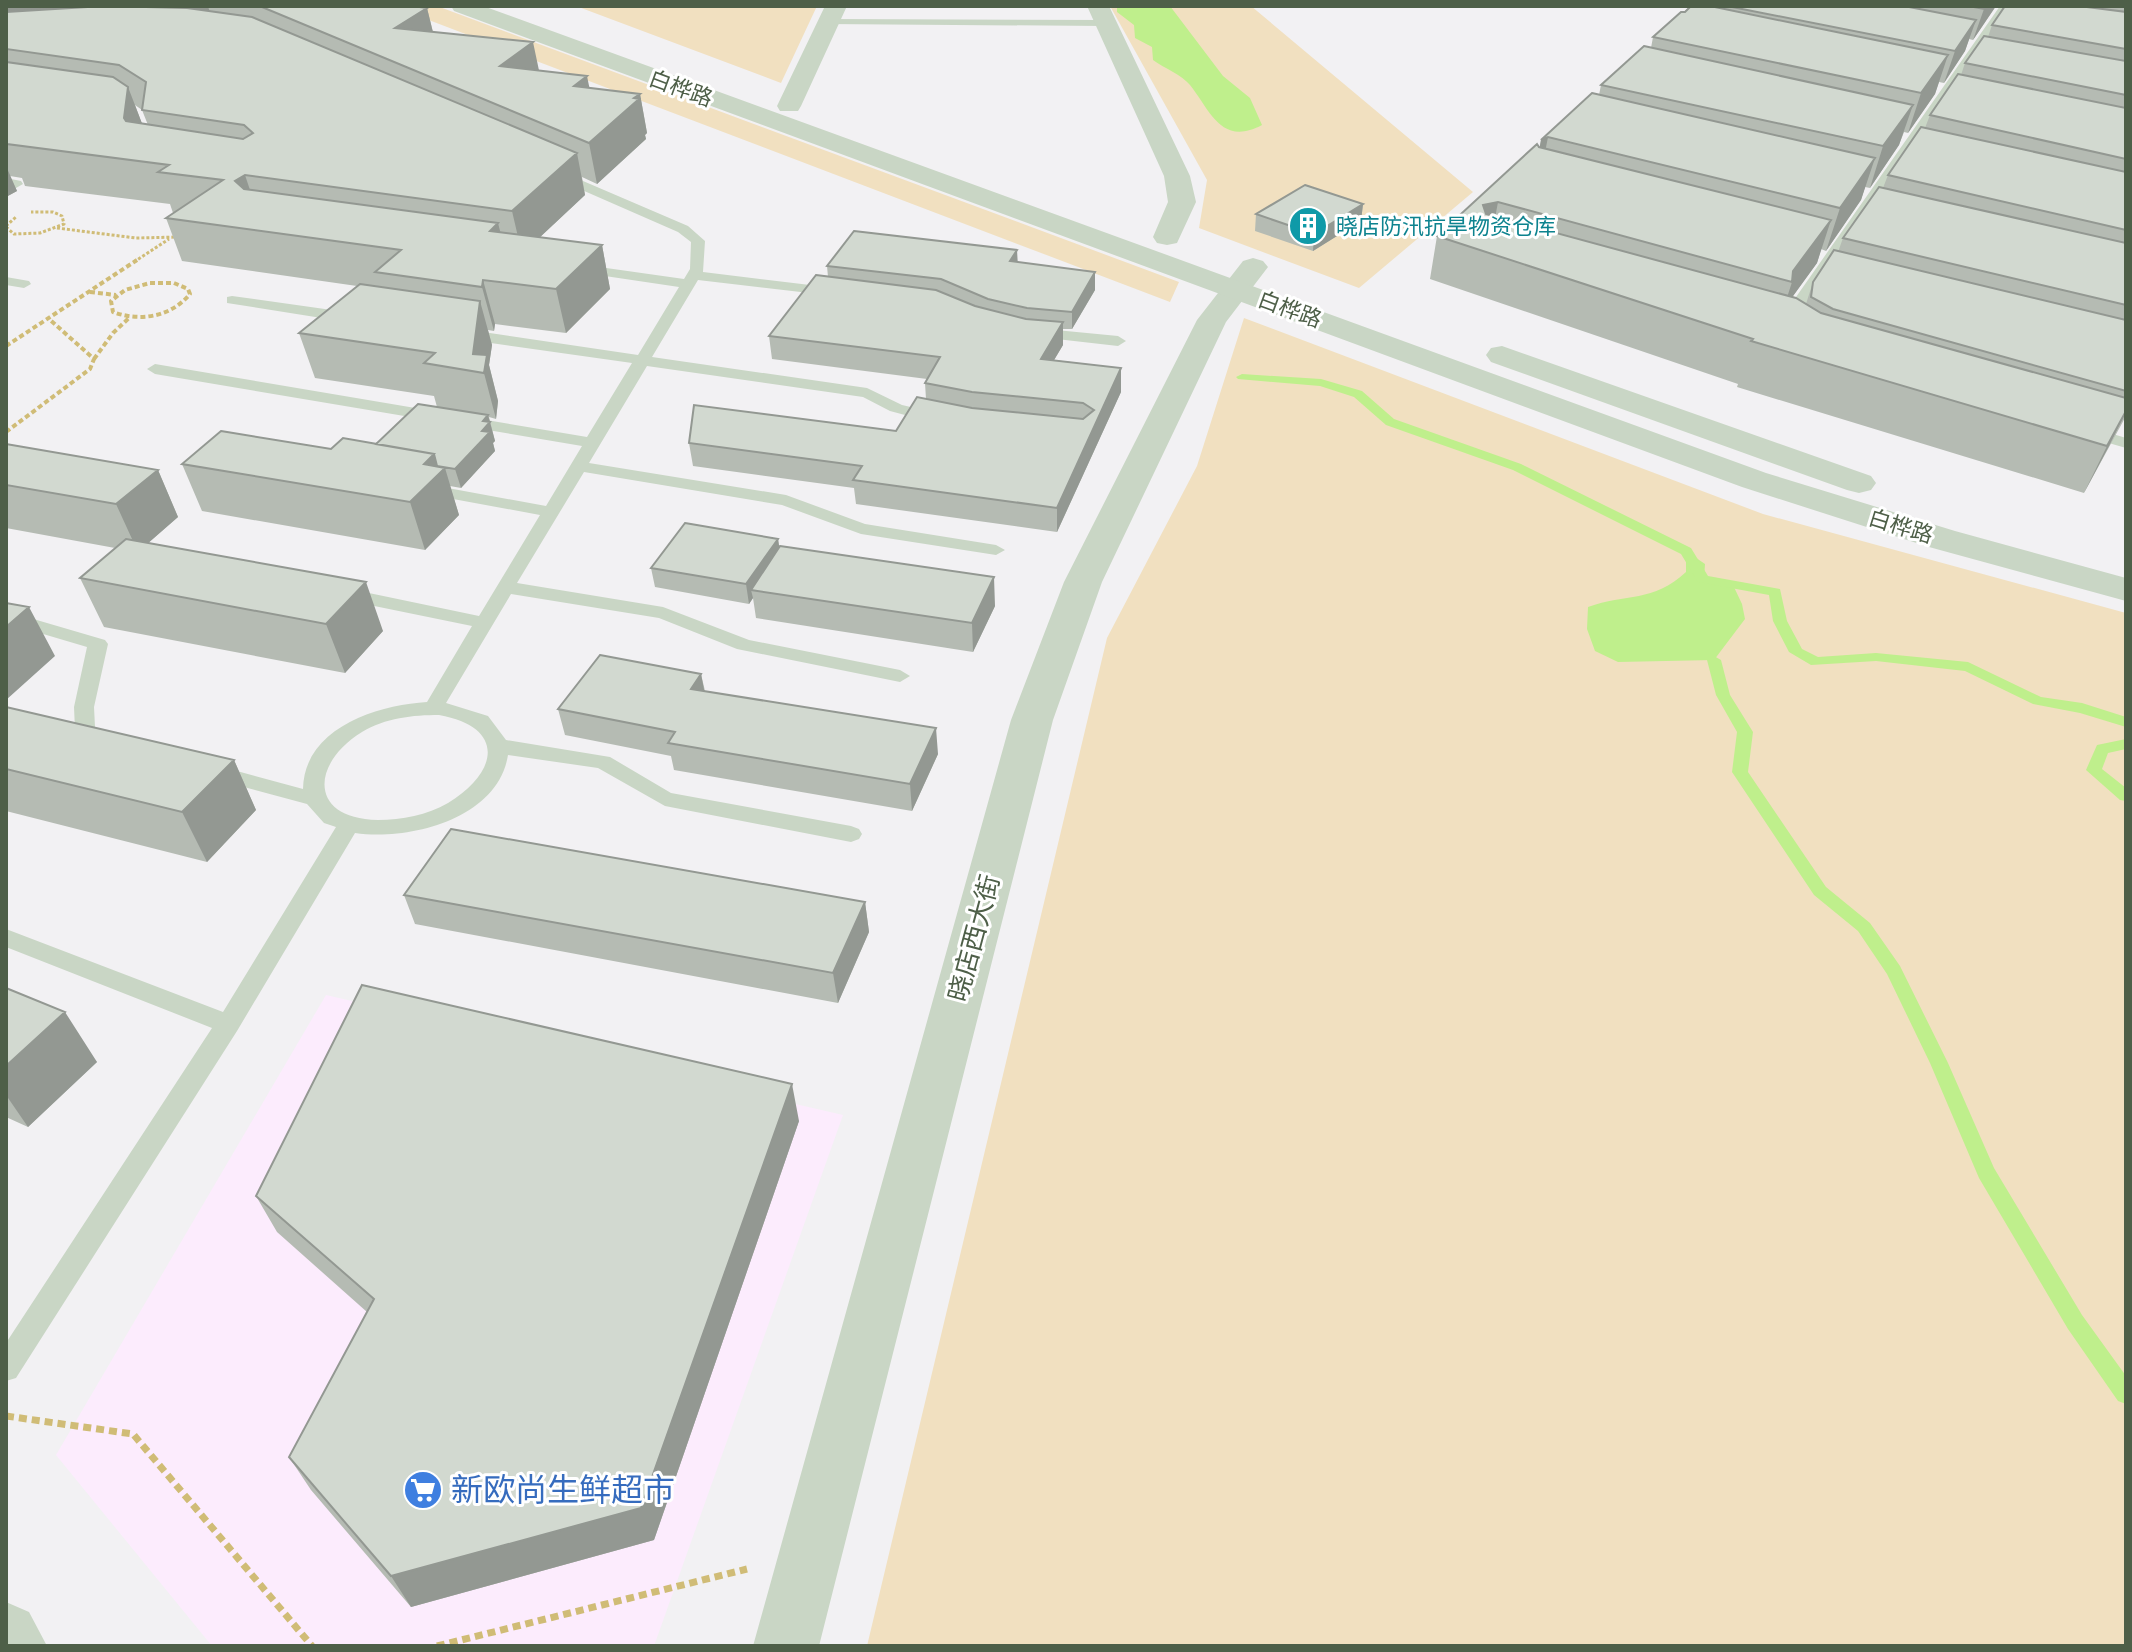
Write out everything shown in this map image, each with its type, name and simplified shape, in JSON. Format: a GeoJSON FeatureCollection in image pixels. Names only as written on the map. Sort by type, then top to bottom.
{"type":"FeatureCollection","features":[{"type":"Feature","properties":{"kind":"street","name":"白桦路"},"geometry":{"type":"LineString","coordinates":[[462,6],[793,130],[1257,278]]}},
{"type":"Feature","properties":{"kind":"street","name":"白桦路"},"geometry":{"type":"LineString","coordinates":[[508,6],[1167,237],[1257,278],[1754,480],[1942,539],[2126,590]]}},
{"type":"Feature","properties":{"kind":"street"},"geometry":{"type":"LineString","coordinates":[[789,106],[833,14]]}},
{"type":"Feature","properties":{"kind":"street"},"geometry":{"type":"LineString","coordinates":[[1102,14],[1177,176],[1182,202],[1167,237]]}},
{"type":"Feature","properties":{"kind":"street","name":"晓店西大街"},"geometry":{"type":"LineString","coordinates":[[786,1646],[1032,720],[1083,582],[1212,320],[1257,278]]}},
{"type":"Feature","properties":{"kind":"street","name":"白桦路"},"geometry":{"type":"LineString","coordinates":[[1470,344],[1882,491],[1997,529],[2126,561]]}},
{"type":"Feature","properties":{"kind":"street"},"geometry":{"type":"LineString","coordinates":[[6,1635],[14,1646]]}},
{"type":"Feature","properties":{"kind":"lane"},"geometry":{"type":"LineString","coordinates":[[1787,338],[1790,317],[1825,280],[1823,257],[1870,215],[1866,195],[1909,146],[1972,53],[2003,21],[2006,6]]}},
{"type":"Feature","properties":{"kind":"lane"},"geometry":{"type":"LineString","coordinates":[[833,14],[1102,14]]}},
{"type":"Feature","properties":{"kind":"lane"},"geometry":{"type":"LineString","coordinates":[[433,708],[697,269],[698,241],[683,229],[542,167]]}},
{"type":"Feature","properties":{"kind":"lane"},"geometry":{"type":"LineString","coordinates":[[565,267],[849,294]]}},
{"type":"Feature","properties":{"kind":"lane"},"geometry":{"type":"LineString","coordinates":[[6,281],[24,284]]}},
{"type":"Feature","properties":{"kind":"lane"},"geometry":{"type":"LineString","coordinates":[[232,300],[374,321]]}},
{"type":"Feature","properties":{"kind":"lane"},"geometry":{"type":"LineString","coordinates":[[1021,331],[1118,341]]}},
{"type":"Feature","properties":{"kind":"lane"},"geometry":{"type":"LineString","coordinates":[[453,333],[867,393],[896,408],[931,418],[959,421]]}},
{"type":"Feature","properties":{"kind":"lane"},"geometry":{"type":"LineString","coordinates":[[155,369],[592,443]]}},
{"type":"Feature","properties":{"kind":"lane"},"geometry":{"type":"LineString","coordinates":[[2066,425],[2126,443]]}},
{"type":"Feature","properties":{"kind":"lane"},"geometry":{"type":"LineString","coordinates":[[579,466],[786,500],[861,529],[996,550]]}},
{"type":"Feature","properties":{"kind":"lane"},"geometry":{"type":"LineString","coordinates":[[413,487],[551,512]]}},
{"type":"Feature","properties":{"kind":"lane"},"geometry":{"type":"LineString","coordinates":[[505,587],[663,613],[744,645],[900,676]]}},
{"type":"Feature","properties":{"kind":"lane"},"geometry":{"type":"LineString","coordinates":[[318,588],[484,623]]}},
{"type":"Feature","properties":{"kind":"lane"},"geometry":{"type":"LineString","coordinates":[[6,617],[98,644],[84,707],[85,730],[130,749]]}},
{"type":"Feature","properties":{"kind":"lane"},"geometry":{"type":"LineString","coordinates":[[433,708],[464,713],[484,723],[496,737],[497,746],[499,757],[491,778],[471,798],[445,814],[412,825],[379,828],[349,824],[327,814],[314,799],[311,781],[318,761],[333,743],[355,727],[382,715],[433,708]]}},
{"type":"Feature","properties":{"kind":"lane"},"geometry":{"type":"LineString","coordinates":[[497,746],[603,762],[665,799],[851,834]]}},
{"type":"Feature","properties":{"kind":"lane"},"geometry":{"type":"LineString","coordinates":[[192,766],[314,799]]}},
{"type":"Feature","properties":{"kind":"lane"},"geometry":{"type":"LineString","coordinates":[[6,1368],[228,1024],[349,824]]}},
{"type":"Feature","properties":{"kind":"lane"},"geometry":{"type":"LineString","coordinates":[[412,825],[458,833]]}},
{"type":"Feature","properties":{"kind":"lane"},"geometry":{"type":"LineString","coordinates":[[6,938],[228,1024]]}},
{"type":"Feature","properties":{"kind":"path"},"geometry":{"type":"LineString","coordinates":[[6,237],[28,235],[64,224],[62,216],[53,212],[32,212]]}},
{"type":"Feature","properties":{"kind":"path"},"geometry":{"type":"LineString","coordinates":[[6,227],[14,234]]}},
{"type":"Feature","properties":{"kind":"path"},"geometry":{"type":"LineString","coordinates":[[57,228],[169,239],[182,237]]}},
{"type":"Feature","properties":{"kind":"path"},"geometry":{"type":"LineString","coordinates":[[6,346],[169,239]]}},
{"type":"Feature","properties":{"kind":"path"},"geometry":{"type":"LineString","coordinates":[[150,283],[174,283],[188,289],[186,300],[169,311],[130,317],[113,312],[111,301],[150,283]]}},
{"type":"Feature","properties":{"kind":"path"},"geometry":{"type":"LineString","coordinates":[[89,291],[117,296]]}},
{"type":"Feature","properties":{"kind":"path"},"geometry":{"type":"LineString","coordinates":[[6,432],[90,369],[113,333],[130,317]]}},
{"type":"Feature","properties":{"kind":"path"},"geometry":{"type":"LineString","coordinates":[[48,318],[94,359]]}},
{"type":"Feature","properties":{"kind":"path"},"geometry":{"type":"LineString","coordinates":[[6,1416],[133,1434],[312,1646]]}},
{"type":"Feature","properties":{"kind":"path"},"geometry":{"type":"LineString","coordinates":[[437,1646],[810,1554]]}},
{"type":"Feature","properties":{"kind":"shaded area"},"geometry":{"type":"Polygon","coordinates":[[[392,6],[437,6],[1179,282],[1170,302],[392,6]]]}},
{"type":"Feature","properties":{"kind":"shaded area"},"geometry":{"type":"Polygon","coordinates":[[[576,6],[817,6],[781,83],[576,6]]]}},
{"type":"Feature","properties":{"kind":"shaded area"},"geometry":{"type":"Polygon","coordinates":[[[1110,6],[1251,6],[1473,192],[1359,288],[1199,228],[1207,180],[1110,6]]]}},
{"type":"Feature","properties":{"kind":"shaded area"},"geometry":{"type":"Polygon","coordinates":[[[1117,6],[1170,6],[1223,76],[1250,98],[1262,125],[1236,132],[1218,123],[1187,81],[1153,60],[1152,47],[1135,38],[1134,25],[1117,12],[1117,6]]]}},
{"type":"Feature","properties":{"kind":"shaded area"},"geometry":{"type":"Polygon","coordinates":[[[1244,318],[1763,514],[2126,613],[2126,1646],[867,1646],[1107,638],[1197,466],[1244,318]]]}},
{"type":"Feature","properties":{"kind":"shaded area"},"geometry":{"type":"Polygon","coordinates":[[[1686,551],[1705,564],[1704,579],[1733,585],[1742,604],[1745,619],[1714,660],[1618,662],[1595,651],[1587,629],[1588,607],[1662,589],[1686,572],[1686,551]]]}},
{"type":"Feature","properties":{"kind":"shaded area"},"geometry":{"type":"Polygon","coordinates":[[[326,995],[843,1115],[654,1646],[212,1646],[56,1455],[326,995]]]}},
{"type":"Feature","properties":{"kind":"building"},"geometry":{"type":"Polygon","coordinates":[[[104,6],[187,8],[252,17],[577,153],[512,211],[245,175],[235,181],[244,189],[498,223],[490,231],[602,245],[556,289],[483,280],[482,287],[375,272],[401,250],[166,218],[223,180],[158,172],[169,165],[7,144],[6,62],[113,77],[128,87],[126,121],[243,139],[253,133],[244,125],[142,110],[146,82],[119,65],[6,49],[6,12],[104,6]]]}},
{"type":"Feature","properties":{"kind":"building"},"geometry":{"type":"Polygon","coordinates":[[[257,6],[427,8],[395,28],[533,42],[500,66],[587,76],[574,86],[640,94],[634,98],[639,99],[589,143],[257,6]]]}},
{"type":"Feature","properties":{"kind":"building"},"geometry":{"type":"Polygon","coordinates":[[[1691,6],[1710,6],[1948,55],[1921,93],[1653,37],[1691,6]]]}},
{"type":"Feature","properties":{"kind":"building"},"geometry":{"type":"Polygon","coordinates":[[[1727,6],[1904,6],[1976,20],[1955,51],[1727,6]]]}},
{"type":"Feature","properties":{"kind":"building"},"geometry":{"type":"Polygon","coordinates":[[[2005,6],[2079,6],[2126,12],[2126,49],[1992,25],[2005,6]]]}},
{"type":"Feature","properties":{"kind":"building"},"geometry":{"type":"Polygon","coordinates":[[[1984,36],[2126,61],[2126,95],[1965,63],[1984,36]]]}},
{"type":"Feature","properties":{"kind":"building"},"geometry":{"type":"Polygon","coordinates":[[[1644,46],[1913,105],[1883,146],[1601,85],[1644,46]]]}},
{"type":"Feature","properties":{"kind":"building"},"geometry":{"type":"Polygon","coordinates":[[[1958,74],[2126,108],[2126,159],[1930,115],[1958,74]]]}},
{"type":"Feature","properties":{"kind":"building"},"geometry":{"type":"Polygon","coordinates":[[[1592,93],[1875,158],[1840,208],[1548,137],[1541,140],[1592,93]]]}},
{"type":"Feature","properties":{"kind":"building"},"geometry":{"type":"Polygon","coordinates":[[[1921,127],[2126,172],[2126,230],[1888,175],[1921,127]]]}},
{"type":"Feature","properties":{"kind":"building"},"geometry":{"type":"Polygon","coordinates":[[[1537,144],[1539,147],[1831,220],[1793,271],[1792,282],[1498,202],[1483,205],[1486,214],[1796,298],[1821,313],[2126,398],[2126,411],[2107,446],[1751,341],[1753,339],[1437,236],[1537,144]]]}},
{"type":"Feature","properties":{"kind":"building"},"geometry":{"type":"Polygon","coordinates":[[[1305,185],[1363,204],[1314,234],[1256,214],[1305,185]]]}},
{"type":"Feature","properties":{"kind":"building"},"geometry":{"type":"Polygon","coordinates":[[[1879,187],[2126,243],[2126,305],[1843,238],[1879,187]]]}},
{"type":"Feature","properties":{"kind":"building"},"geometry":{"type":"Polygon","coordinates":[[[854,231],[1017,250],[1010,261],[1095,272],[1072,312],[1027,308],[988,299],[941,279],[827,266],[854,231]]]}},
{"type":"Feature","properties":{"kind":"building"},"geometry":{"type":"Polygon","coordinates":[[[1834,250],[2126,320],[2126,391],[1833,309],[1811,297],[1813,282],[1834,250]]]}},
{"type":"Feature","properties":{"kind":"building"},"geometry":{"type":"Polygon","coordinates":[[[816,275],[936,290],[975,306],[1026,319],[1063,322],[1041,359],[1121,368],[1057,508],[853,480],[862,466],[689,443],[694,405],[896,431],[917,397],[972,408],[1083,419],[1094,410],[1083,403],[972,392],[925,383],[940,357],[769,336],[816,275]]]}},
{"type":"Feature","properties":{"kind":"building"},"geometry":{"type":"Polygon","coordinates":[[[360,284],[480,301],[473,354],[487,355],[484,373],[424,363],[435,353],[299,333],[360,284]]]}},
{"type":"Feature","properties":{"kind":"building"},"geometry":{"type":"Polygon","coordinates":[[[418,404],[488,415],[483,421],[490,422],[482,431],[490,432],[455,469],[437,466],[434,454],[376,444],[418,404]]]}},
{"type":"Feature","properties":{"kind":"building"},"geometry":{"type":"Polygon","coordinates":[[[221,431],[331,449],[343,438],[434,454],[424,464],[445,468],[410,502],[182,464],[221,431]]]}},
{"type":"Feature","properties":{"kind":"building"},"geometry":{"type":"Polygon","coordinates":[[[6,444],[158,470],[116,504],[6,485],[6,444]]]}},
{"type":"Feature","properties":{"kind":"building"},"geometry":{"type":"Polygon","coordinates":[[[685,523],[778,539],[746,584],[651,568],[685,523]]]}},
{"type":"Feature","properties":{"kind":"building"},"geometry":{"type":"Polygon","coordinates":[[[126,539],[366,582],[326,624],[80,578],[126,539]]]}},
{"type":"Feature","properties":{"kind":"building"},"geometry":{"type":"Polygon","coordinates":[[[780,546],[994,577],[972,623],[751,590],[780,546]]]}},
{"type":"Feature","properties":{"kind":"building"},"geometry":{"type":"Polygon","coordinates":[[[6,603],[29,607],[6,627],[6,603]]]}},
{"type":"Feature","properties":{"kind":"building"},"geometry":{"type":"Polygon","coordinates":[[[600,655],[701,674],[691,689],[936,728],[910,784],[668,743],[675,732],[558,709],[600,655]]]}},
{"type":"Feature","properties":{"kind":"building"},"geometry":{"type":"Polygon","coordinates":[[[6,707],[234,760],[182,812],[6,769],[6,707]]]}},
{"type":"Feature","properties":{"kind":"building"},"geometry":{"type":"Polygon","coordinates":[[[451,829],[865,902],[833,973],[404,895],[451,829]]]}},
{"type":"Feature","properties":{"kind":"building"},"geometry":{"type":"Polygon","coordinates":[[[362,985],[792,1084],[641,1508],[391,1576],[289,1457],[374,1299],[256,1196],[362,985]]]}},
{"type":"Feature","properties":{"kind":"building"},"geometry":{"type":"Polygon","coordinates":[[[6,988],[65,1012],[6,1066],[6,988]]]}},
{"type":"Feature","properties":{"kind":"waterway"},"geometry":{"type":"LineString","coordinates":[[1242,377],[1321,383],[1358,394],[1390,422],[1517,467],[1686,551],[1703,579],[1775,592],[1780,621],[1796,652],[1816,662],[1876,657],[1968,667],[2038,701],[2082,708],[2126,722]]}},
{"type":"Feature","properties":{"kind":"waterway"},"geometry":{"type":"LineString","coordinates":[[1714,660],[1723,695],[1745,732],[1740,772],[1820,891],[1864,927],[1894,971],[1939,1063],[1986,1172],[2075,1322],[2126,1394]]}},
{"type":"Feature","properties":{"kind":"waterway"},"geometry":{"type":"LineString","coordinates":[[2126,744],[2102,749],[2094,770],[2126,796]]}},
{"type":"Feature","properties":{"kind":"place","name":"晓店防汛抗旱物资仓库"},"geometry":{"type":"Point","coordinates":[1308,226]}},
{"type":"Feature","properties":{"kind":"place","name":"新欧尚生鲜超市"},"geometry":{"type":"Point","coordinates":[423,1490]}}]}
